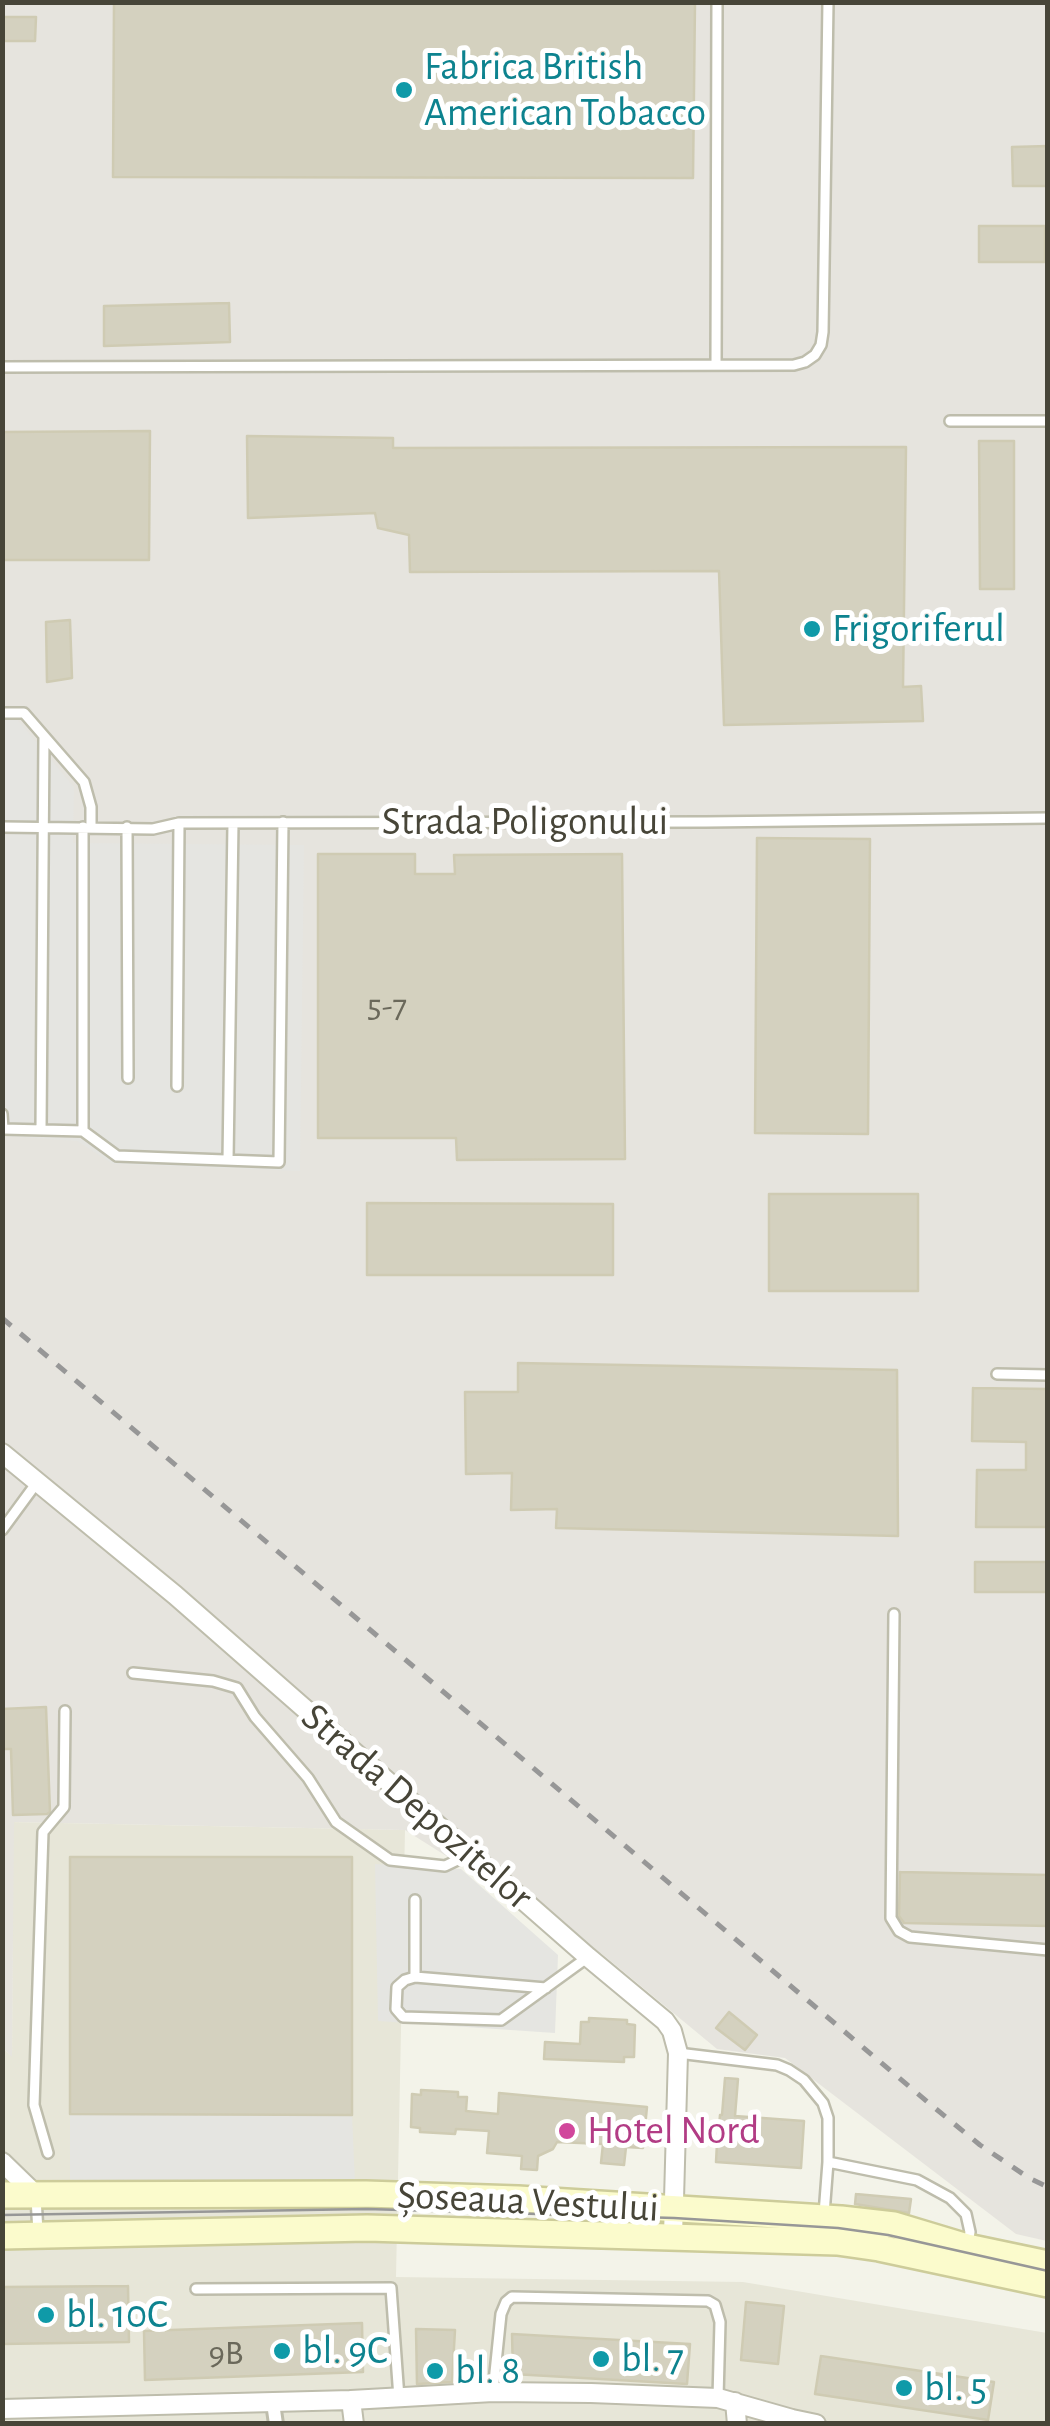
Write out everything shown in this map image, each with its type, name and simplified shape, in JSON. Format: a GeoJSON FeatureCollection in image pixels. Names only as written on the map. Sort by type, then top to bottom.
{"type":"FeatureCollection","features":[{"type":"Feature","properties":{"kind":"main road","name":"Șoseaua Vestului"},"geometry":{"type":"LineString","coordinates":[[2,2195],[367,2212],[673,2236],[837,2242],[1048,2264]]}},
{"type":"Feature","properties":{"kind":"main road","name":"Șoseaua Vestului"},"geometry":{"type":"LineString","coordinates":[[2,2236],[518,2199],[894,2225],[964,2256],[1048,2284]]}},
{"type":"Feature","properties":{"kind":"street","name":"Strada Depozitelor"},"geometry":{"type":"LineString","coordinates":[[2,1453],[175,1595],[665,2021],[678,2052]]}},
{"type":"Feature","properties":{"kind":"street"},"geometry":{"type":"LineString","coordinates":[[673,2236],[678,2052]]}},
{"type":"Feature","properties":{"kind":"street"},"geometry":{"type":"LineString","coordinates":[[2,2162],[36,2194]]}},
{"type":"Feature","properties":{"kind":"street"},"geometry":{"type":"LineString","coordinates":[[2,2409],[273,2403],[493,2392],[727,2400],[792,2422],[816,2424]]}},
{"type":"Feature","properties":{"kind":"street"},"geometry":{"type":"LineString","coordinates":[[351,2400],[354,2424]]}},
{"type":"Feature","properties":{"kind":"street"},"geometry":{"type":"LineString","coordinates":[[727,2400],[737,2424]]}},
{"type":"Feature","properties":{"kind":"street"},"geometry":{"type":"LineString","coordinates":[[273,2403],[276,2424]]}},
{"type":"Feature","properties":{"kind":"lane"},"geometry":{"type":"LineString","coordinates":[[716,365],[717,2]]}},
{"type":"Feature","properties":{"kind":"lane"},"geometry":{"type":"LineString","coordinates":[[2,367],[805,362],[821,345],[823,332],[828,2]]}},
{"type":"Feature","properties":{"kind":"lane"},"geometry":{"type":"LineString","coordinates":[[950,421],[1048,421]]}},
{"type":"Feature","properties":{"kind":"lane"},"geometry":{"type":"LineString","coordinates":[[2,713],[24,713],[84,782],[91,806],[87,827],[83,1131]]}},
{"type":"Feature","properties":{"kind":"lane"},"geometry":{"type":"LineString","coordinates":[[41,1129],[44,736]]}},
{"type":"Feature","properties":{"kind":"lane","name":"Strada Poligonului"},"geometry":{"type":"LineString","coordinates":[[2,828],[154,829],[179,822],[1048,818]]}},
{"type":"Feature","properties":{"kind":"lane"},"geometry":{"type":"LineString","coordinates":[[176,1086],[179,822]]}},
{"type":"Feature","properties":{"kind":"lane"},"geometry":{"type":"LineString","coordinates":[[228,1160],[233,822]]}},
{"type":"Feature","properties":{"kind":"lane"},"geometry":{"type":"LineString","coordinates":[[2,1114],[3,1129],[83,1131],[117,1156],[280,1162],[283,822]]}},
{"type":"Feature","properties":{"kind":"lane"},"geometry":{"type":"LineString","coordinates":[[126,827],[128,1078]]}},
{"type":"Feature","properties":{"kind":"lane"},"geometry":{"type":"LineString","coordinates":[[997,1374],[1048,1375]]}},
{"type":"Feature","properties":{"kind":"lane"},"geometry":{"type":"LineString","coordinates":[[2,1530],[38,1481]]}},
{"type":"Feature","properties":{"kind":"lane"},"geometry":{"type":"LineString","coordinates":[[894,1614],[891,1918],[899,1931],[910,1936],[1048,1950]]}},
{"type":"Feature","properties":{"kind":"lane"},"geometry":{"type":"LineString","coordinates":[[133,1673],[213,1681],[238,1688],[254,1717],[308,1778],[336,1822],[390,1860],[445,1866],[470,1854]]}},
{"type":"Feature","properties":{"kind":"lane"},"geometry":{"type":"LineString","coordinates":[[48,2153],[34,2105],[43,1832],[64,1807],[66,1711]]}},
{"type":"Feature","properties":{"kind":"lane"},"geometry":{"type":"LineString","coordinates":[[415,1900],[415,1977]]}},
{"type":"Feature","properties":{"kind":"lane"},"geometry":{"type":"LineString","coordinates":[[546,1988],[415,1977],[396,1987],[396,2010],[404,2017],[501,2020],[546,1988],[588,1957]]}},
{"type":"Feature","properties":{"kind":"lane"},"geometry":{"type":"LineString","coordinates":[[678,2052],[777,2066],[804,2080],[823,2103],[828,2118],[824,2218]]}},
{"type":"Feature","properties":{"kind":"lane"},"geometry":{"type":"LineString","coordinates":[[828,2162],[917,2180],[950,2198],[966,2214],[970,2232],[964,2256]]}},
{"type":"Feature","properties":{"kind":"lane"},"geometry":{"type":"LineString","coordinates":[[36,2194],[38,2235]]}},
{"type":"Feature","properties":{"kind":"lane"},"geometry":{"type":"LineString","coordinates":[[196,2289],[391,2288],[399,2398]]}},
{"type":"Feature","properties":{"kind":"lane"},"geometry":{"type":"LineString","coordinates":[[493,2392],[501,2314],[512,2297],[708,2301],[715,2305],[720,2322],[727,2400]]}},
{"type":"Feature","properties":{"kind":"shaded area"},"geometry":{"type":"Polygon","coordinates":[[[3,3],[1047,3],[1047,2241],[1016,2234],[785,2058],[717,2049],[602,1954],[405,1830],[14,1822],[12,2057],[3,2048],[3,3]]]}},
{"type":"Feature","properties":{"kind":"shaded area"},"geometry":{"type":"Polygon","coordinates":[[[2,720],[18,720],[74,787],[73,843],[304,845],[300,1171],[113,1164],[77,1141],[3,1136],[2,720]]]}},
{"type":"Feature","properties":{"kind":"shaded area"},"geometry":{"type":"Polygon","coordinates":[[[13,1822],[405,1830],[396,2277],[743,2282],[1047,2333],[1047,2423],[3,2423],[2,2048],[12,2056],[13,1822]]]}},
{"type":"Feature","properties":{"kind":"shaded area"},"geometry":{"type":"Polygon","coordinates":[[[375,1864],[461,1869],[558,1955],[555,2033],[378,2021],[375,1864]]]}},
{"type":"Feature","properties":{"kind":"shaded area"},"geometry":{"type":"Polygon","coordinates":[[[70,2114],[352,2115],[355,2183],[70,2183],[70,2114]]]}},
{"type":"Feature","properties":{"kind":"building","name":"Fabrica British American Tobacco"},"geometry":{"type":"Polygon","coordinates":[[[114,2],[695,2],[693,178],[113,177],[114,2]]]}},
{"type":"Feature","properties":{"kind":"building"},"geometry":{"type":"Polygon","coordinates":[[[2,17],[36,17],[35,41],[2,41],[2,17]]]}},
{"type":"Feature","properties":{"kind":"building"},"geometry":{"type":"Polygon","coordinates":[[[1048,146],[1048,186],[1013,186],[1012,147],[1048,146]]]}},
{"type":"Feature","properties":{"kind":"building"},"geometry":{"type":"Polygon","coordinates":[[[979,226],[1045,226],[1045,262],[979,262],[979,226]]]}},
{"type":"Feature","properties":{"kind":"building"},"geometry":{"type":"Polygon","coordinates":[[[229,303],[230,342],[104,346],[104,306],[229,303]]]}},
{"type":"Feature","properties":{"kind":"building"},"geometry":{"type":"Polygon","coordinates":[[[150,431],[149,560],[2,560],[2,432],[150,431]]]}},
{"type":"Feature","properties":{"kind":"building","name":"Frigoriferul"},"geometry":{"type":"Polygon","coordinates":[[[247,436],[393,438],[393,448],[906,447],[903,687],[921,686],[923,721],[724,725],[719,571],[410,572],[409,535],[378,528],[375,513],[248,518],[247,436]]]}},
{"type":"Feature","properties":{"kind":"building"},"geometry":{"type":"Polygon","coordinates":[[[979,441],[1014,441],[1014,589],[980,589],[979,441]]]}},
{"type":"Feature","properties":{"kind":"building"},"geometry":{"type":"Polygon","coordinates":[[[70,620],[72,678],[47,682],[46,622],[70,620]]]}},
{"type":"Feature","properties":{"kind":"building"},"geometry":{"type":"Polygon","coordinates":[[[757,838],[870,839],[868,1134],[755,1133],[757,838]]]}},
{"type":"Feature","properties":{"kind":"building"},"geometry":{"type":"Polygon","coordinates":[[[318,854],[415,854],[415,874],[455,874],[454,855],[622,854],[625,1159],[457,1160],[456,1138],[318,1138],[318,854]]]}},
{"type":"Feature","properties":{"kind":"building"},"geometry":{"type":"Polygon","coordinates":[[[769,1194],[918,1194],[918,1291],[769,1291],[769,1194]]]}},
{"type":"Feature","properties":{"kind":"building"},"geometry":{"type":"Polygon","coordinates":[[[367,1203],[613,1204],[613,1275],[367,1275],[367,1203]]]}},
{"type":"Feature","properties":{"kind":"building"},"geometry":{"type":"Polygon","coordinates":[[[518,1363],[897,1370],[898,1536],[556,1528],[557,1509],[511,1510],[512,1473],[466,1474],[465,1392],[518,1392],[518,1363]]]}},
{"type":"Feature","properties":{"kind":"building"},"geometry":{"type":"Polygon","coordinates":[[[973,1388],[1048,1389],[1048,1527],[976,1527],[977,1470],[1026,1470],[1026,1442],[972,1441],[973,1388]]]}},
{"type":"Feature","properties":{"kind":"building"},"geometry":{"type":"Polygon","coordinates":[[[975,1562],[1048,1562],[1048,1592],[975,1592],[975,1562]]]}},
{"type":"Feature","properties":{"kind":"building"},"geometry":{"type":"Polygon","coordinates":[[[46,1707],[50,1812],[13,1815],[11,1749],[2,1749],[2,1709],[46,1707]]]}},
{"type":"Feature","properties":{"kind":"building"},"geometry":{"type":"Polygon","coordinates":[[[70,1857],[352,1857],[352,2115],[70,2114],[70,1857]]]}},
{"type":"Feature","properties":{"kind":"building"},"geometry":{"type":"Polygon","coordinates":[[[900,1872],[1048,1875],[1048,1926],[904,1923],[899,1916],[900,1872]]]}},
{"type":"Feature","properties":{"kind":"building"},"geometry":{"type":"Polygon","coordinates":[[[729,2012],[757,2035],[745,2050],[716,2028],[729,2012]]]}},
{"type":"Feature","properties":{"kind":"building"},"geometry":{"type":"Polygon","coordinates":[[[589,2018],[627,2020],[627,2024],[635,2025],[634,2057],[624,2057],[624,2062],[544,2059],[545,2042],[580,2044],[581,2022],[589,2022],[589,2018]]]}},
{"type":"Feature","properties":{"kind":"building"},"geometry":{"type":"Polygon","coordinates":[[[725,2078],[738,2079],[735,2116],[804,2121],[801,2168],[716,2162],[714,2127],[719,2127],[722,2115],[725,2078]]]}},
{"type":"Feature","properties":{"kind":"building","name":"Hotel Nord"},"geometry":{"type":"Polygon","coordinates":[[[421,2090],[458,2092],[458,2097],[467,2097],[466,2111],[498,2114],[499,2093],[647,2107],[643,2148],[626,2147],[624,2165],[601,2163],[603,2144],[557,2142],[553,2149],[538,2156],[537,2170],[521,2169],[522,2156],[487,2153],[489,2131],[456,2129],[455,2134],[420,2132],[420,2128],[411,2127],[412,2094],[421,2095],[421,2090]]]}},
{"type":"Feature","properties":{"kind":"building"},"geometry":{"type":"Polygon","coordinates":[[[856,2194],[911,2199],[909,2213],[855,2204],[856,2194]]]}},
{"type":"Feature","properties":{"kind":"building"},"geometry":{"type":"Polygon","coordinates":[[[128,2286],[129,2342],[2,2344],[2,2287],[128,2286]]]}},
{"type":"Feature","properties":{"kind":"building"},"geometry":{"type":"Polygon","coordinates":[[[746,2302],[784,2306],[778,2364],[741,2360],[746,2302]]]}},
{"type":"Feature","properties":{"kind":"building"},"geometry":{"type":"Polygon","coordinates":[[[362,2323],[363,2372],[145,2380],[144,2331],[362,2323]]]}},
{"type":"Feature","properties":{"kind":"building","name":"bl. 8"},"geometry":{"type":"Polygon","coordinates":[[[416,2329],[455,2330],[452,2382],[417,2384],[416,2329]]]}},
{"type":"Feature","properties":{"kind":"building","name":"bl. 7"},"geometry":{"type":"Polygon","coordinates":[[[512,2334],[690,2344],[687,2384],[513,2374],[512,2334]]]}},
{"type":"Feature","properties":{"kind":"building","name":"bl. 5"},"geometry":{"type":"Polygon","coordinates":[[[821,2356],[994,2382],[988,2420],[815,2394],[821,2356]]]}},
{"type":"Feature","properties":{"kind":"tram line"},"geometry":{"type":"LineString","coordinates":[[2,2215],[367,2209],[674,2218],[838,2228],[888,2235],[1048,2271]]}},
{"type":"Feature","properties":{"kind":"railway"},"geometry":{"type":"LineString","coordinates":[[2,1318],[930,2104],[980,2145],[1048,2187]]}},
{"type":"Feature","properties":{"kind":"place","name":"Fabrica British American Tobacco"},"geometry":{"type":"Point","coordinates":[404,90]}},
{"type":"Feature","properties":{"kind":"place","name":"Frigoriferul"},"geometry":{"type":"Point","coordinates":[812,629]}},
{"type":"Feature","properties":{"kind":"place","name":"Hotel Nord"},"geometry":{"type":"Point","coordinates":[567,2131]}},
{"type":"Feature","properties":{"kind":"place","name":"bl. 10C"},"geometry":{"type":"Point","coordinates":[46,2315]}},
{"type":"Feature","properties":{"kind":"place","name":"bl. 9C"},"geometry":{"type":"Point","coordinates":[282,2351]}},
{"type":"Feature","properties":{"kind":"place","name":"bl. 7"},"geometry":{"type":"Point","coordinates":[601,2359]}},
{"type":"Feature","properties":{"kind":"place","name":"bl. 8"},"geometry":{"type":"Point","coordinates":[435,2371]}},
{"type":"Feature","properties":{"kind":"place","name":"bl. 5"},"geometry":{"type":"Point","coordinates":[904,2388]}}]}
